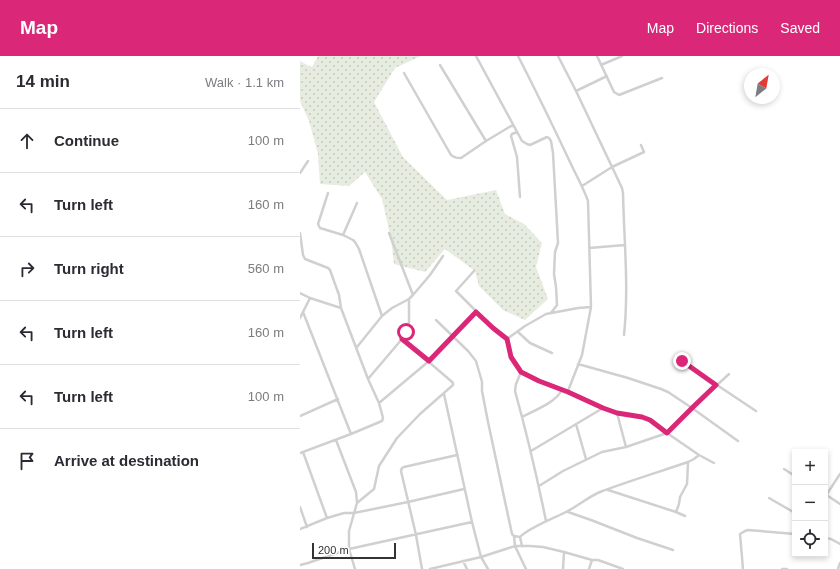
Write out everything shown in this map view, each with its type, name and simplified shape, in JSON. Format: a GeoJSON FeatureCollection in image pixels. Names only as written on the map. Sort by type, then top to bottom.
{"type":"FeatureCollection","features":[{"type":"Feature","properties":{"kind":"street"},"geometry":{"type":"LineString","coordinates":[[476,56],[522,141],[530,145],[549,138],[552,146],[558,244],[555,252],[554,274],[557,305],[551,313]]}},
{"type":"Feature","properties":{"kind":"street"},"geometry":{"type":"LineString","coordinates":[[518,56],[588,201],[591,307],[582,355],[568,392]]}},
{"type":"Feature","properties":{"kind":"street"},"geometry":{"type":"LineString","coordinates":[[558,56],[622,188],[625,245],[626,315],[624,335]]}},
{"type":"Feature","properties":{"kind":"street"},"geometry":{"type":"LineString","coordinates":[[597,56],[614,92],[619,95],[662,78]]}},
{"type":"Feature","properties":{"kind":"street"},"geometry":{"type":"LineString","coordinates":[[602,65],[622,56]]}},
{"type":"Feature","properties":{"kind":"street"},"geometry":{"type":"LineString","coordinates":[[440,65],[486,141]]}},
{"type":"Feature","properties":{"kind":"street"},"geometry":{"type":"LineString","coordinates":[[404,73],[451,155],[454,157],[461,158],[486,141],[511,126],[514,126]]}},
{"type":"Feature","properties":{"kind":"street"},"geometry":{"type":"LineString","coordinates":[[576,92],[607,76]]}},
{"type":"Feature","properties":{"kind":"street"},"geometry":{"type":"LineString","coordinates":[[517,132],[511,136],[517,157],[520,197]]}},
{"type":"Feature","properties":{"kind":"street"},"geometry":{"type":"LineString","coordinates":[[582,186],[612,167],[644,152],[641,145]]}},
{"type":"Feature","properties":{"kind":"street"},"geometry":{"type":"LineString","coordinates":[[300,173],[308,161]]}},
{"type":"Feature","properties":{"kind":"street"},"geometry":{"type":"LineString","coordinates":[[328,193],[318,224],[320,228],[343,235],[355,242],[359,249],[382,316]]}},
{"type":"Feature","properties":{"kind":"street"},"geometry":{"type":"LineString","coordinates":[[343,235],[357,203]]}},
{"type":"Feature","properties":{"kind":"street"},"geometry":{"type":"LineString","coordinates":[[300,233],[303,255],[305,259],[330,270],[356,348],[379,403],[383,418],[382,421],[351,434],[301,452],[327,518]]}},
{"type":"Feature","properties":{"kind":"street"},"geometry":{"type":"LineString","coordinates":[[389,233],[413,295]]}},
{"type":"Feature","properties":{"kind":"street"},"geometry":{"type":"LineString","coordinates":[[589,248],[625,245]]}},
{"type":"Feature","properties":{"kind":"street"},"geometry":{"type":"LineString","coordinates":[[356,348],[382,316],[413,295],[430,275],[443,256]]}},
{"type":"Feature","properties":{"kind":"street"},"geometry":{"type":"LineString","coordinates":[[474,272],[456,291],[476,312],[507,339],[511,357],[521,372],[603,408],[617,413],[642,417],[650,420],[699,455],[714,463]]}},
{"type":"Feature","properties":{"kind":"street"},"geometry":{"type":"LineString","coordinates":[[300,293],[310,298],[342,308]]}},
{"type":"Feature","properties":{"kind":"street"},"geometry":{"type":"LineString","coordinates":[[300,318],[310,298]]}},
{"type":"Feature","properties":{"kind":"street"},"geometry":{"type":"LineString","coordinates":[[368,379],[402,339],[409,322],[409,299]]}},
{"type":"Feature","properties":{"kind":"street"},"geometry":{"type":"LineString","coordinates":[[507,339],[546,314],[591,307]]}},
{"type":"Feature","properties":{"kind":"street"},"geometry":{"type":"LineString","coordinates":[[303,312],[351,434]]}},
{"type":"Feature","properties":{"kind":"street"},"geometry":{"type":"LineString","coordinates":[[379,403],[429,361],[476,312]]}},
{"type":"Feature","properties":{"kind":"street"},"geometry":{"type":"LineString","coordinates":[[436,320],[474,357],[480,370],[482,391],[488,422],[512,534],[514,536],[515,546],[526,569]]}},
{"type":"Feature","properties":{"kind":"street"},"geometry":{"type":"LineString","coordinates":[[518,332],[530,343],[552,354]]}},
{"type":"Feature","properties":{"kind":"street"},"geometry":{"type":"LineString","coordinates":[[357,503],[374,489],[379,466],[397,438],[420,414],[452,387],[453,383],[402,339]]}},
{"type":"Feature","properties":{"kind":"street"},"geometry":{"type":"LineString","coordinates":[[682,361],[716,385],[756,410]]}},
{"type":"Feature","properties":{"kind":"street"},"geometry":{"type":"LineString","coordinates":[[578,364],[628,378],[668,392],[738,441]]}},
{"type":"Feature","properties":{"kind":"street"},"geometry":{"type":"LineString","coordinates":[[521,372],[515,391],[531,451],[546,521]]}},
{"type":"Feature","properties":{"kind":"street"},"geometry":{"type":"LineString","coordinates":[[539,486],[563,471],[602,452],[626,447],[667,433],[729,374]]}},
{"type":"Feature","properties":{"kind":"street"},"geometry":{"type":"LineString","coordinates":[[522,417],[552,401],[560,395],[562,390]]}},
{"type":"Feature","properties":{"kind":"street"},"geometry":{"type":"LineString","coordinates":[[444,394],[472,522],[481,557],[488,569]]}},
{"type":"Feature","properties":{"kind":"street"},"geometry":{"type":"LineString","coordinates":[[300,416],[338,399]]}},
{"type":"Feature","properties":{"kind":"street"},"geometry":{"type":"LineString","coordinates":[[531,451],[603,408]]}},
{"type":"Feature","properties":{"kind":"street"},"geometry":{"type":"LineString","coordinates":[[617,413],[626,447]]}},
{"type":"Feature","properties":{"kind":"street"},"geometry":{"type":"LineString","coordinates":[[576,424],[586,459]]}},
{"type":"Feature","properties":{"kind":"street"},"geometry":{"type":"LineString","coordinates":[[336,440],[356,492],[357,503],[349,532],[350,548],[355,569]]}},
{"type":"Feature","properties":{"kind":"street"},"geometry":{"type":"LineString","coordinates":[[422,569],[416,535],[401,471],[404,466],[457,455]]}},
{"type":"Feature","properties":{"kind":"street"},"geometry":{"type":"LineString","coordinates":[[514,536],[520,537],[546,521],[599,493],[688,462],[699,455]]}},
{"type":"Feature","properties":{"kind":"street"},"geometry":{"type":"LineString","coordinates":[[676,512],[680,497],[687,484],[688,462]]}},
{"type":"Feature","properties":{"kind":"street"},"geometry":{"type":"LineString","coordinates":[[784,469],[792,474]]}},
{"type":"Feature","properties":{"kind":"street"},"geometry":{"type":"LineString","coordinates":[[828,493],[840,474]]}},
{"type":"Feature","properties":{"kind":"street"},"geometry":{"type":"LineString","coordinates":[[300,529],[344,513],[354,513],[464,489]]}},
{"type":"Feature","properties":{"kind":"street"},"geometry":{"type":"LineString","coordinates":[[608,490],[685,516]]}},
{"type":"Feature","properties":{"kind":"street"},"geometry":{"type":"LineString","coordinates":[[828,497],[840,504]]}},
{"type":"Feature","properties":{"kind":"street"},"geometry":{"type":"LineString","coordinates":[[769,498],[792,511]]}},
{"type":"Feature","properties":{"kind":"street"},"geometry":{"type":"LineString","coordinates":[[300,507],[307,526]]}},
{"type":"Feature","properties":{"kind":"street"},"geometry":{"type":"LineString","coordinates":[[567,511],[673,550]]}},
{"type":"Feature","properties":{"kind":"street"},"geometry":{"type":"LineString","coordinates":[[300,565],[350,548],[472,522]]}},
{"type":"Feature","properties":{"kind":"street"},"geometry":{"type":"LineString","coordinates":[[743,569],[740,534],[742,532],[748,530],[792,534]]}},
{"type":"Feature","properties":{"kind":"street"},"geometry":{"type":"LineString","coordinates":[[520,537],[522,546]]}},
{"type":"Feature","properties":{"kind":"street"},"geometry":{"type":"LineString","coordinates":[[828,538],[840,544]]}},
{"type":"Feature","properties":{"kind":"street"},"geometry":{"type":"LineString","coordinates":[[430,569],[440,568],[481,557],[515,546],[522,546],[543,547],[592,560],[598,560],[623,569]]}},
{"type":"Feature","properties":{"kind":"street"},"geometry":{"type":"LineString","coordinates":[[563,569],[564,552]]}},
{"type":"Feature","properties":{"kind":"street"},"geometry":{"type":"LineString","coordinates":[[589,569],[592,560]]}},
{"type":"Feature","properties":{"kind":"street"},"geometry":{"type":"LineString","coordinates":[[463,561],[467,569]]}},
{"type":"Feature","properties":{"kind":"street"},"geometry":{"type":"LineString","coordinates":[[838,569],[840,563]]}},
{"type":"Feature","properties":{"kind":"street"},"geometry":{"type":"LineString","coordinates":[[782,569],[787,568]]}},
{"type":"Feature","properties":{"kind":"shaded area"},"geometry":{"type":"Polygon","coordinates":[[[318,56],[421,56],[395,68],[374,102],[403,157],[447,200],[496,190],[505,214],[524,224],[542,243],[536,267],[548,299],[525,320],[503,310],[479,286],[475,271],[445,249],[425,272],[394,264],[391,239],[382,199],[365,172],[349,186],[320,184],[318,154],[309,121],[300,101],[300,61],[312,67],[318,56]]]}},
{"type":"Feature","properties":{"kind":"route"},"geometry":{"type":"LineString","coordinates":[[406,332],[402,339],[429,361],[476,312],[507,339],[511,357],[521,372],[603,408],[617,413],[642,417],[650,420],[667,433],[716,385],[682,361]]}}]}
